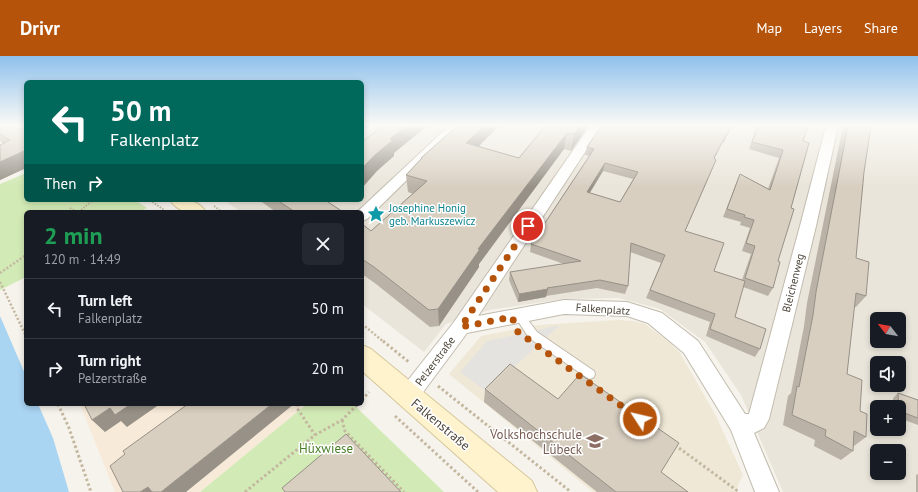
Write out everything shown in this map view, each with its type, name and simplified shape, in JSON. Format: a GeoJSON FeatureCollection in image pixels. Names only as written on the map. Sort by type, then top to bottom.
{"type":"FeatureCollection","features":[{"type":"Feature","properties":{"kind":"main road"},"geometry":{"type":"LineString","coordinates":[[182,202],[193,210]]}},
{"type":"Feature","properties":{"kind":"main road","name":"Falkenstraße"},"geometry":{"type":"LineString","coordinates":[[364,358],[521,492]]}},
{"type":"Feature","properties":{"kind":"street"},"geometry":{"type":"LineString","coordinates":[[364,214],[435,146]]}},
{"type":"Feature","properties":{"kind":"street","name":"Pelzerstraße"},"geometry":{"type":"LineString","coordinates":[[408,395],[461,327],[582,146]]}},
{"type":"Feature","properties":{"kind":"street","name":"Bleichenweg"},"geometry":{"type":"LineString","coordinates":[[740,425],[755,423],[758,419],[827,146]]}},
{"type":"Feature","properties":{"kind":"street","name":"Falkenplatz"},"geometry":{"type":"LineString","coordinates":[[461,327],[564,307],[628,309],[655,318],[691,347],[740,425],[767,492]]}},
{"type":"Feature","properties":{"kind":"lane"},"geometry":{"type":"LineString","coordinates":[[519,315],[533,335],[590,374]]}},
{"type":"Feature","properties":{"kind":"path"},"geometry":{"type":"LineString","coordinates":[[80,210],[90,202]]}},
{"type":"Feature","properties":{"kind":"path"},"geometry":{"type":"LineString","coordinates":[[153,202],[164,210]]}},
{"type":"Feature","properties":{"kind":"path"},"geometry":{"type":"LineString","coordinates":[[70,208],[74,210]]}},
{"type":"Feature","properties":{"kind":"path"},"geometry":{"type":"LineString","coordinates":[[0,273],[24,256]]}},
{"type":"Feature","properties":{"kind":"path"},"geometry":{"type":"LineString","coordinates":[[0,282],[24,332]]}},
{"type":"Feature","properties":{"kind":"path"},"geometry":{"type":"LineString","coordinates":[[364,327],[408,395],[478,492]]}},
{"type":"Feature","properties":{"kind":"path"},"geometry":{"type":"LineString","coordinates":[[366,389],[375,398]]}},
{"type":"Feature","properties":{"kind":"path"},"geometry":{"type":"LineString","coordinates":[[364,398],[369,392]]}},
{"type":"Feature","properties":{"kind":"path"},"geometry":{"type":"LineString","coordinates":[[408,395],[571,492]]}},
{"type":"Feature","properties":{"kind":"path"},"geometry":{"type":"LineString","coordinates":[[59,406],[70,428],[91,492]]}},
{"type":"Feature","properties":{"kind":"path"},"geometry":{"type":"LineString","coordinates":[[298,406],[297,408],[315,434]]}},
{"type":"Feature","properties":{"kind":"path"},"geometry":{"type":"LineString","coordinates":[[245,492],[315,434],[342,420],[356,406]]}},
{"type":"Feature","properties":{"kind":"path"},"geometry":{"type":"LineString","coordinates":[[342,420],[344,431],[404,492]]}},
{"type":"Feature","properties":{"kind":"path"},"geometry":{"type":"LineString","coordinates":[[671,441],[739,492]]}},
{"type":"Feature","properties":{"kind":"shaded area"},"geometry":{"type":"Polygon","coordinates":[[[364,146],[918,146],[918,492],[783,492],[741,395],[705,342],[660,309],[619,298],[563,299],[489,310],[446,324],[424,352],[364,306],[364,210],[238,210],[227,202],[364,202],[364,146]]]}},
{"type":"Feature","properties":{"kind":"shaded area"},"geometry":{"type":"Polygon","coordinates":[[[618,320],[633,321],[645,324],[668,341],[680,353],[716,416],[743,475],[735,492],[593,492],[449,374],[481,336],[538,325],[618,320]]]}},
{"type":"Feature","properties":{"kind":"shaded area"},"geometry":{"type":"Polygon","coordinates":[[[560,325],[487,392],[460,372],[487,341],[560,325]]]}},
{"type":"Feature","properties":{"kind":"shaded area"},"geometry":{"type":"Polygon","coordinates":[[[81,406],[305,406],[200,492],[115,492],[81,406]]]}},
{"type":"Feature","properties":{"kind":"green space"},"geometry":{"type":"Polygon","coordinates":[[[24,174],[24,202],[138,202],[147,208],[143,210],[24,210],[24,278],[0,290],[0,184],[24,174]]]}},
{"type":"Feature","properties":{"kind":"green space","name":"Hüxwiese"},"geometry":{"type":"Polygon","coordinates":[[[305,406],[355,406],[444,492],[200,492],[305,406]]]}},
{"type":"Feature","properties":{"kind":"water"},"geometry":{"type":"Polygon","coordinates":[[[0,316],[24,371],[24,406],[39,406],[53,438],[69,492],[0,492],[0,316]]]}},
{"type":"Feature","properties":{"kind":"building"},"geometry":{"type":"Polygon","coordinates":[[[0,146],[24,146],[24,151],[0,162],[0,146]]]}},
{"type":"Feature","properties":{"kind":"building"},"geometry":{"type":"Polygon","coordinates":[[[364,146],[385,146],[364,166],[364,146]]]}},
{"type":"Feature","properties":{"kind":"building"},"geometry":{"type":"Polygon","coordinates":[[[434,146],[478,146],[519,158],[528,146],[557,146],[478,249],[480,249],[438,309],[429,310],[364,260],[364,226],[371,231],[427,181],[406,175],[434,146]]]}},
{"type":"Feature","properties":{"kind":"building"},"geometry":{"type":"Polygon","coordinates":[[[720,146],[714,158],[716,160],[685,231],[724,243],[714,271],[745,281],[735,317],[766,329],[760,349],[710,329],[715,314],[650,290],[665,255],[631,243],[628,286],[600,280],[519,294],[510,272],[581,261],[531,244],[594,149],[587,147],[720,146]],[[605,163],[587,192],[620,202],[638,172],[605,163]]]}},
{"type":"Feature","properties":{"kind":"building"},"geometry":{"type":"Polygon","coordinates":[[[769,146],[808,146],[791,208],[794,209],[778,261],[780,262],[773,288],[745,278],[755,246],[746,243],[754,220],[744,217],[745,215],[727,209],[740,174],[770,190],[783,150],[769,146]]]}},
{"type":"Feature","properties":{"kind":"building"},"geometry":{"type":"Polygon","coordinates":[[[844,146],[868,146],[856,258],[869,262],[866,296],[856,293],[847,374],[862,380],[860,411],[867,414],[866,437],[854,431],[853,451],[825,436],[826,430],[792,415],[797,386],[799,387],[844,146]]]}},
{"type":"Feature","properties":{"kind":"building"},"geometry":{"type":"Polygon","coordinates":[[[280,202],[328,202],[340,210],[292,210],[280,202]]]}},
{"type":"Feature","properties":{"kind":"building"},"geometry":{"type":"Polygon","coordinates":[[[510,364],[558,399],[580,374],[679,443],[661,472],[688,492],[616,492],[485,389],[510,364]]]}},
{"type":"Feature","properties":{"kind":"building"},"geometry":{"type":"Polygon","coordinates":[[[898,393],[918,400],[918,418],[906,414],[906,400],[898,400],[898,393]]]}},
{"type":"Feature","properties":{"kind":"building"},"geometry":{"type":"Polygon","coordinates":[[[85,406],[128,406],[115,415],[110,408],[92,420],[85,406]]]}},
{"type":"Feature","properties":{"kind":"building"},"geometry":{"type":"Polygon","coordinates":[[[185,406],[269,406],[161,492],[152,492],[148,487],[140,492],[123,492],[110,466],[125,454],[123,451],[185,406]]]}},
{"type":"Feature","properties":{"kind":"building"},"geometry":{"type":"Polygon","coordinates":[[[346,434],[401,492],[285,492],[282,488],[346,434]]]}},
{"type":"Feature","properties":{"kind":"place","name":"Josephine Honig geb. Markuszewicz"},"geometry":{"type":"Point","coordinates":[376,214]}},
{"type":"Feature","properties":{"kind":"place","name":"Volkshochschule Lübeck"},"geometry":{"type":"Point","coordinates":[595,441]}},
{"type":"Feature","properties":{"kind":"route"},"geometry":{"type":"LineString","coordinates":[[528,226],[461,327],[512,317],[518,332],[640,419]]}}]}
